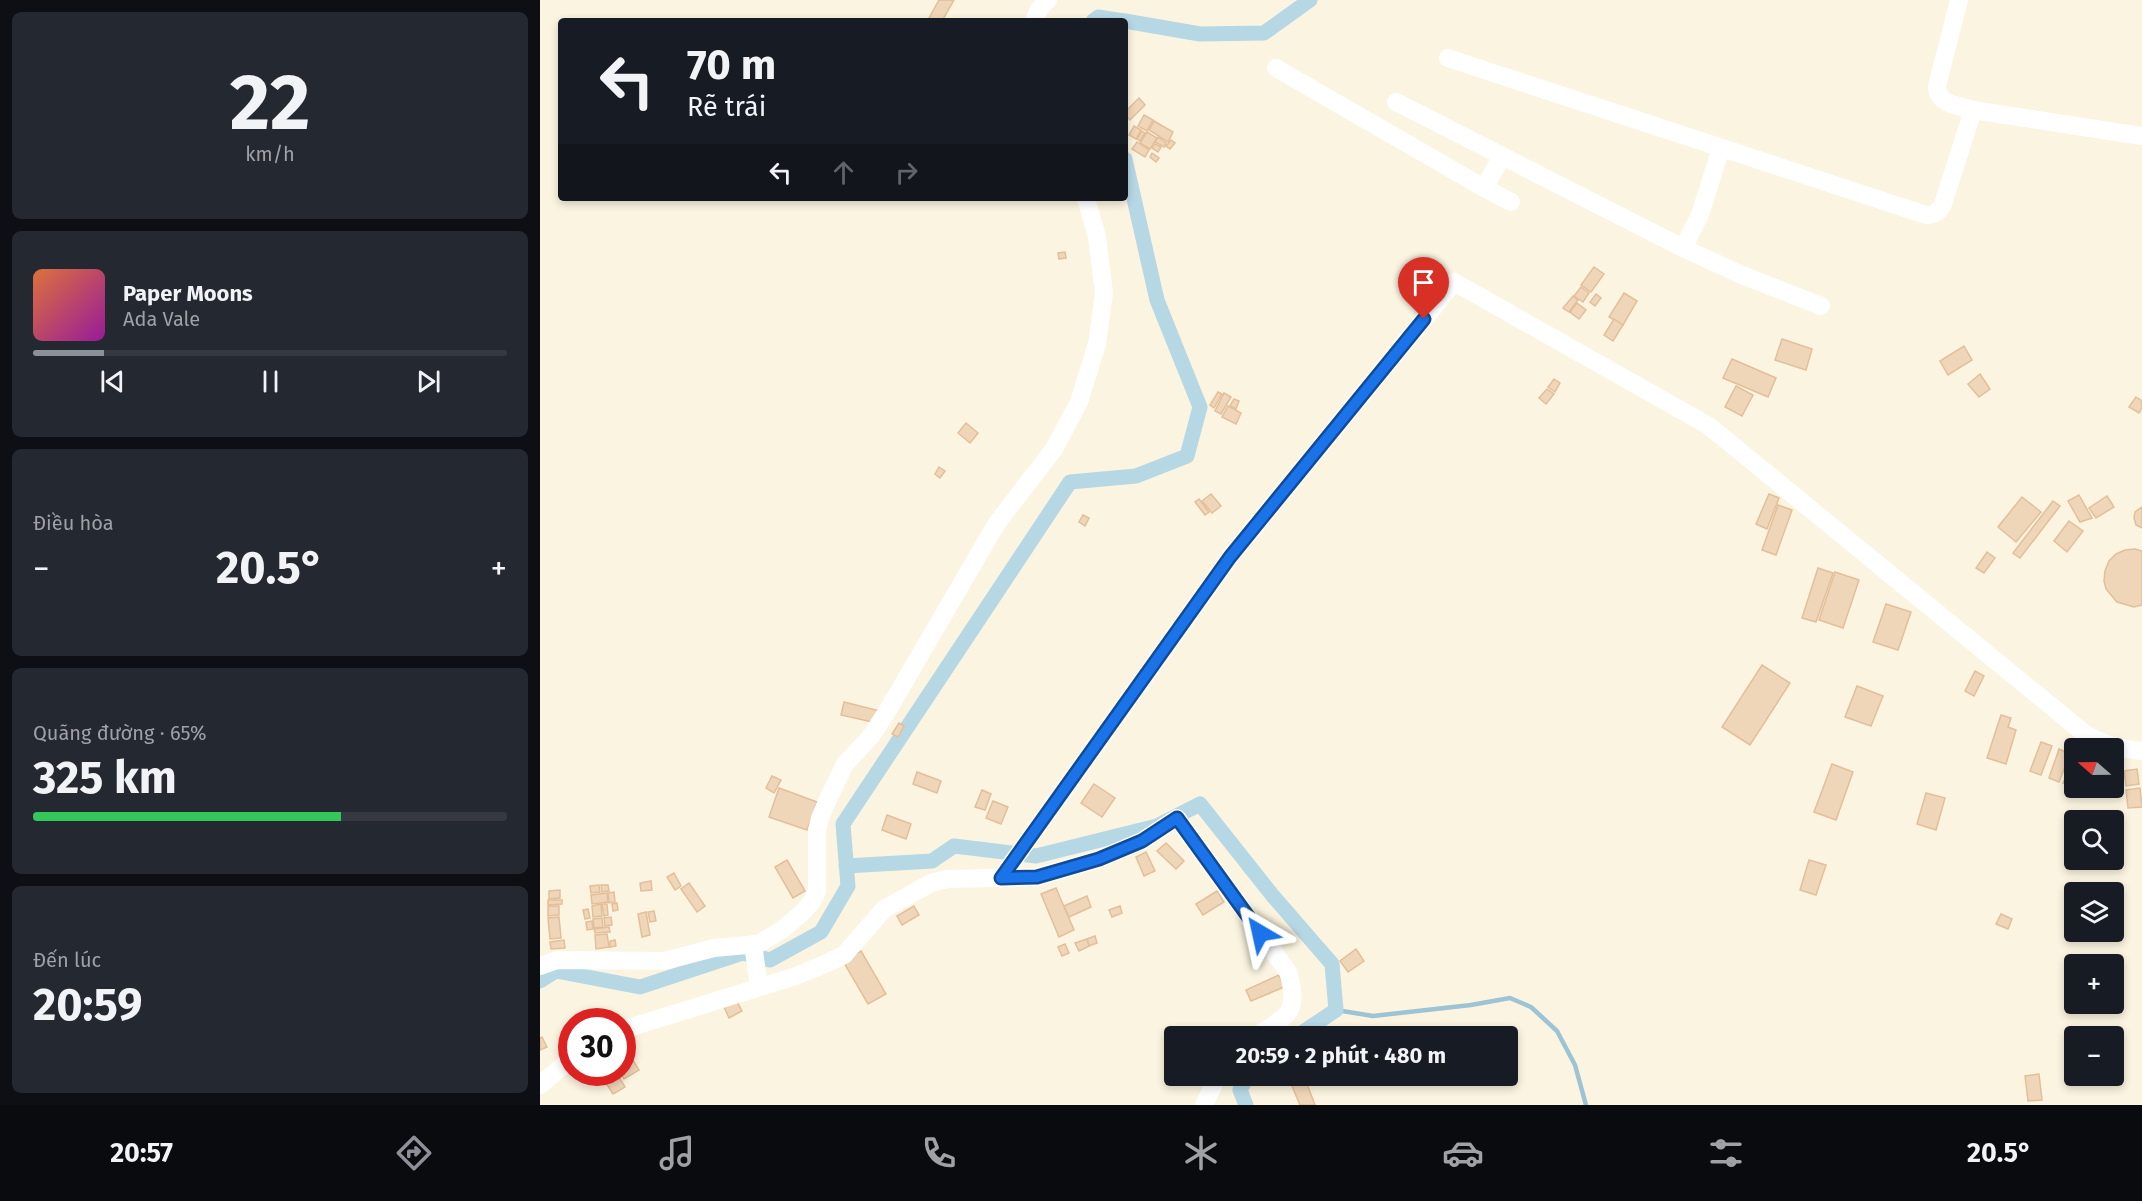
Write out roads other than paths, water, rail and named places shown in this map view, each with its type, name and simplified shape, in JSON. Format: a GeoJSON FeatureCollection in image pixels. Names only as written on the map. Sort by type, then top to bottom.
{"type":"FeatureCollection","features":[{"type":"Feature","properties":{"kind":"street"},"geometry":{"type":"LineString","coordinates":[[1035,18],[1039,9],[1048,0]]}},
{"type":"Feature","properties":{"kind":"street"},"geometry":{"type":"LineString","coordinates":[[1959,0],[1937,86],[1937,94],[1941,100],[1973,110],[2141,131]]}},
{"type":"Feature","properties":{"kind":"street"},"geometry":{"type":"LineString","coordinates":[[1448,58],[1914,211],[1933,215],[1939,212],[1943,204],[1973,110]]}},
{"type":"Feature","properties":{"kind":"street"},"geometry":{"type":"LineString","coordinates":[[1276,68],[1484,189],[1511,201]]}},
{"type":"Feature","properties":{"kind":"street"},"geometry":{"type":"LineString","coordinates":[[1395,102],[1683,248],[1742,275],[1821,306]]}},
{"type":"Feature","properties":{"kind":"street"},"geometry":{"type":"LineString","coordinates":[[1683,248],[1700,215],[1721,148]]}},
{"type":"Feature","properties":{"kind":"street"},"geometry":{"type":"LineString","coordinates":[[1484,189],[1502,156]]}},
{"type":"Feature","properties":{"kind":"street"},"geometry":{"type":"LineString","coordinates":[[540,966],[557,960],[664,961],[714,948],[758,944],[782,930],[813,900],[818,882],[816,852],[820,818],[845,764],[871,736],[888,710],[997,523],[1054,449],[1079,402],[1097,344],[1104,293],[1096,237],[1087,201]]}},
{"type":"Feature","properties":{"kind":"street"},"geometry":{"type":"LineString","coordinates":[[1001,878],[1230,557],[1454,282],[1709,426],[2084,734],[2109,746],[2142,752]]}},
{"type":"Feature","properties":{"kind":"street"},"geometry":{"type":"LineString","coordinates":[[636,1026],[796,976],[844,955],[884,909],[930,883],[946,879],[1037,877],[1099,859],[1142,841],[1177,818],[1288,972],[1294,999],[1290,1010],[1273,1026]]}},
{"type":"Feature","properties":{"kind":"street"},"geometry":{"type":"LineString","coordinates":[[753,944],[759,987]]}},
{"type":"Feature","properties":{"kind":"street"},"geometry":{"type":"LineString","coordinates":[[540,1085],[558,1070]]}},
{"type":"Feature","properties":{"kind":"street"},"geometry":{"type":"LineString","coordinates":[[1204,1105],[1213,1086]]}},
{"type":"Feature","properties":{"kind":"waterway"},"geometry":{"type":"LineString","coordinates":[[1128,22],[1200,34],[1264,33],[1310,0]]}},
{"type":"Feature","properties":{"kind":"waterway"},"geometry":{"type":"LineString","coordinates":[[1097,18],[1104,18]]}},
{"type":"Feature","properties":{"kind":"waterway"},"geometry":{"type":"LineString","coordinates":[[540,981],[556,971],[640,987],[743,953],[770,960],[821,932],[848,886],[843,824],[1070,482],[1136,476],[1187,456],[1200,407],[1157,300],[1128,172]]}},
{"type":"Feature","properties":{"kind":"waterway"},"geometry":{"type":"LineString","coordinates":[[846,866],[932,861],[954,846],[1036,856],[1157,826],[1200,804],[1273,896],[1332,964],[1336,1010],[1312,1026]]}},
{"type":"Feature","properties":{"kind":"waterway"},"geometry":{"type":"LineString","coordinates":[[1336,1010],[1373,1016],[1471,1005],[1510,998],[1531,1007],[1557,1031],[1575,1065],[1586,1105]]}},
{"type":"Feature","properties":{"kind":"waterway"},"geometry":{"type":"LineString","coordinates":[[1242,1086],[1240,1090],[1246,1105]]}}]}
